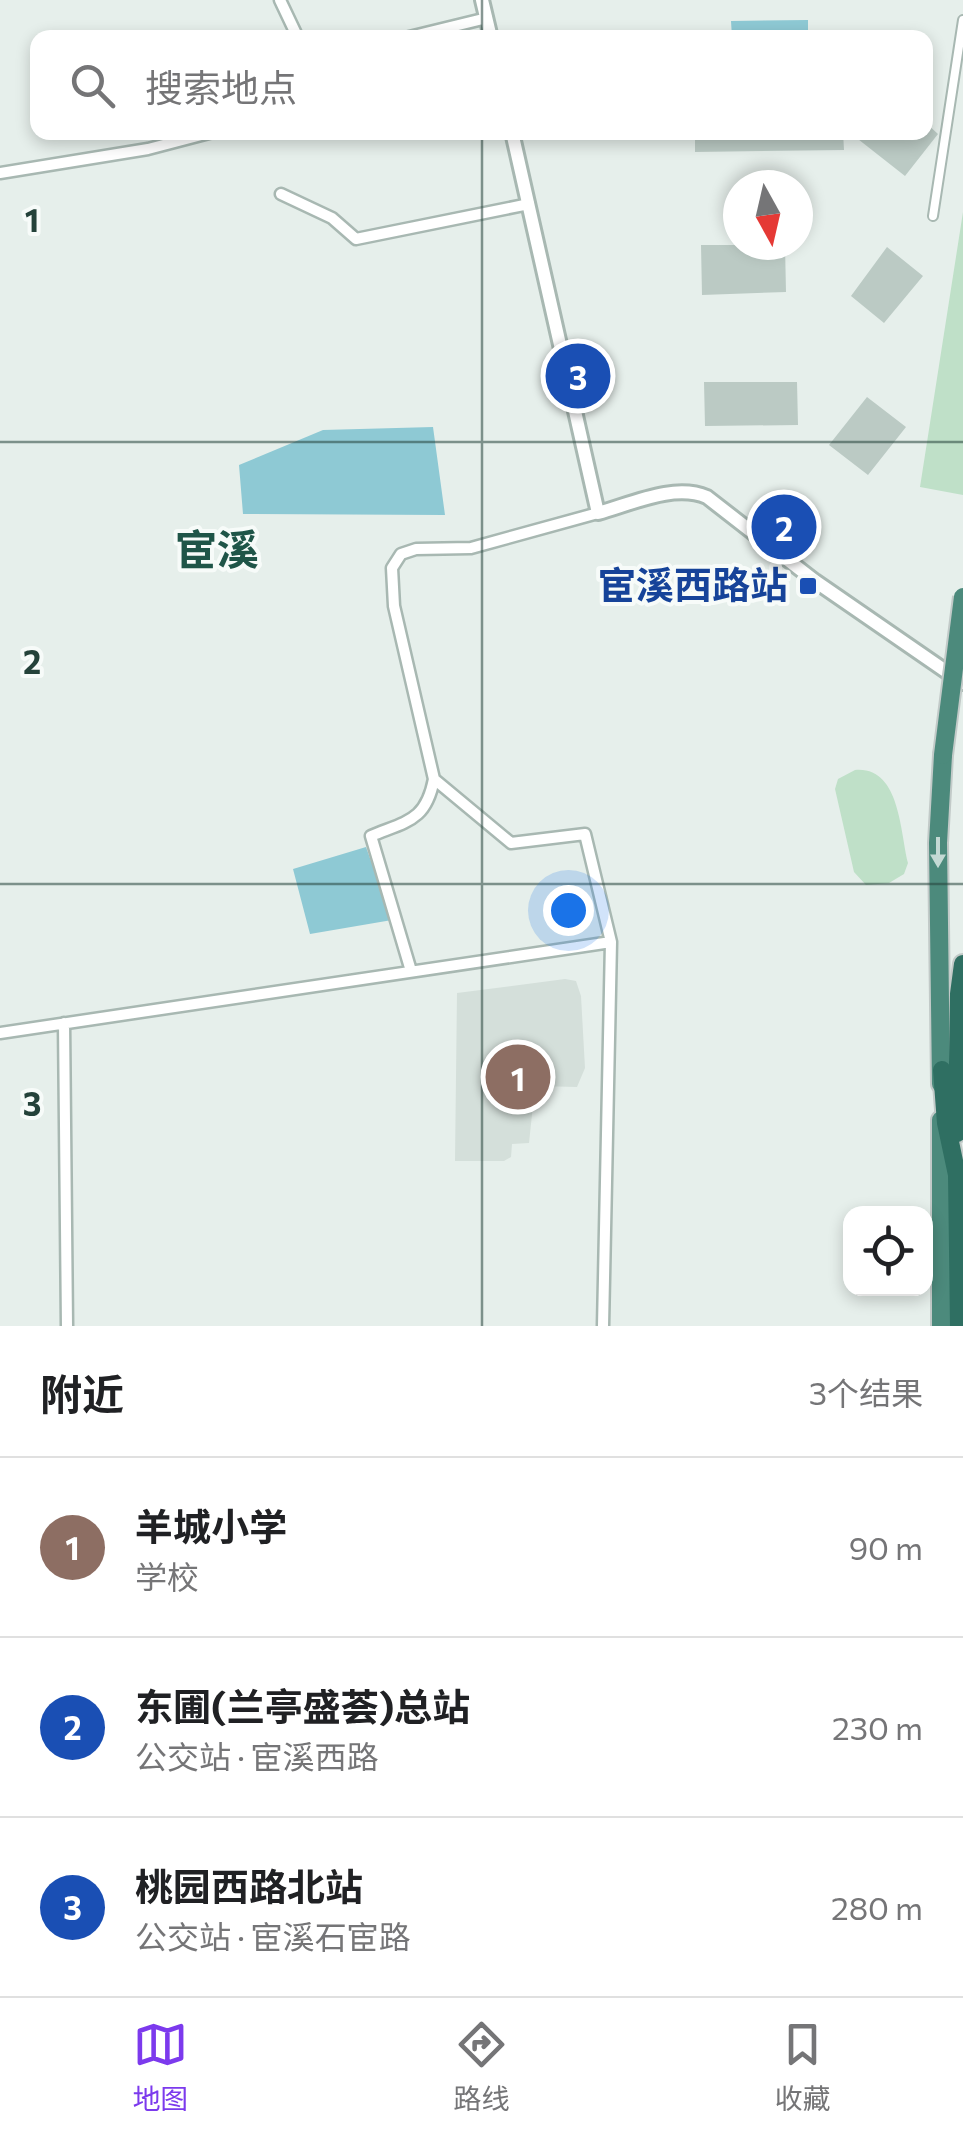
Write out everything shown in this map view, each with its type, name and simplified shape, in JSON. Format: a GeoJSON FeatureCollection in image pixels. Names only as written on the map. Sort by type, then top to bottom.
{"type":"FeatureCollection","features":[{"type":"Feature","properties":{"kind":"highway"},"geometry":{"type":"LineString","coordinates":[[941,1326],[938,843],[943,755],[963,596]]}},
{"type":"Feature","properties":{"kind":"highway"},"geometry":{"type":"LineString","coordinates":[[959,1326],[957,1175],[963,964]]}},
{"type":"Feature","properties":{"kind":"highway"},"geometry":{"type":"LineString","coordinates":[[942,1070],[946,1123],[957,1175]]}},
{"type":"Feature","properties":{"kind":"street"},"geometry":{"type":"LineString","coordinates":[[280,0],[294,30]]}},
{"type":"Feature","properties":{"kind":"street"},"geometry":{"type":"LineString","coordinates":[[482,0],[489,30]]}},
{"type":"Feature","properties":{"kind":"street"},"geometry":{"type":"LineString","coordinates":[[438,30],[487,18]]}},
{"type":"Feature","properties":{"kind":"street"},"geometry":{"type":"LineString","coordinates":[[933,216],[963,20]]}},
{"type":"Feature","properties":{"kind":"street"},"geometry":{"type":"LineString","coordinates":[[0,173],[181,140]]}},
{"type":"Feature","properties":{"kind":"street"},"geometry":{"type":"LineString","coordinates":[[514,140],[598,513]]}},
{"type":"Feature","properties":{"kind":"street"},"geometry":{"type":"LineString","coordinates":[[281,194],[332,218],[356,240],[529,204]]}},
{"type":"Feature","properties":{"kind":"street"},"geometry":{"type":"LineString","coordinates":[[411,972],[371,836],[420,815],[430,800],[434,780],[394,606],[392,568],[401,554],[471,548],[678,492],[694,492],[707,497],[815,580],[963,683]]}},
{"type":"Feature","properties":{"kind":"street"},"geometry":{"type":"LineString","coordinates":[[434,780],[511,843],[584,834],[610,942],[603,1326]]}},
{"type":"Feature","properties":{"kind":"street"},"geometry":{"type":"LineString","coordinates":[[0,1033],[610,942]]}},
{"type":"Feature","properties":{"kind":"street"},"geometry":{"type":"LineString","coordinates":[[64,1023],[66,1326]]}},
{"type":"Feature","properties":{"kind":"shaded area"},"geometry":{"type":"Polygon","coordinates":[[[565,979],[576,981],[581,996],[585,1068],[577,1087],[535,1086],[529,1143],[512,1144],[511,1157],[504,1161],[455,1161],[457,993],[565,979]]]}},
{"type":"Feature","properties":{"kind":"green space"},"geometry":{"type":"Polygon","coordinates":[[[963,212],[963,495],[920,487],[963,212]]]}},
{"type":"Feature","properties":{"kind":"green space"},"geometry":{"type":"Polygon","coordinates":[[[855,770],[881,778],[900,818],[908,863],[904,874],[889,883],[866,885],[854,872],[835,789],[838,779],[855,770]]]}},
{"type":"Feature","properties":{"kind":"water"},"geometry":{"type":"Polygon","coordinates":[[[808,20],[808,30],[732,30],[731,21],[808,20]]]}},
{"type":"Feature","properties":{"kind":"water"},"geometry":{"type":"Polygon","coordinates":[[[433,427],[445,515],[243,514],[239,465],[323,430],[433,427]]]}},
{"type":"Feature","properties":{"kind":"water"},"geometry":{"type":"Polygon","coordinates":[[[366,847],[392,920],[310,934],[293,869],[366,847]]]}},
{"type":"Feature","properties":{"kind":"building"},"geometry":{"type":"Polygon","coordinates":[[[933,129],[938,134],[905,176],[859,140],[933,140],[933,129]]]}},
{"type":"Feature","properties":{"kind":"building"},"geometry":{"type":"Polygon","coordinates":[[[695,140],[843,140],[844,150],[695,152],[695,140]]]}},
{"type":"Feature","properties":{"kind":"building"},"geometry":{"type":"Polygon","coordinates":[[[701,245],[723,245],[723,260],[785,260],[786,292],[702,295],[701,245]]]}},
{"type":"Feature","properties":{"kind":"building"},"geometry":{"type":"Polygon","coordinates":[[[887,247],[923,276],[884,323],[851,296],[887,247]]]}},
{"type":"Feature","properties":{"kind":"building"},"geometry":{"type":"Polygon","coordinates":[[[704,382],[797,382],[798,425],[705,426],[704,382]]]}},
{"type":"Feature","properties":{"kind":"building"},"geometry":{"type":"Polygon","coordinates":[[[867,397],[906,427],[868,475],[829,445],[867,397]]]}},
{"type":"Feature","properties":{"kind":"place","name":"桃园西路北站"},"geometry":{"type":"Point","coordinates":[578,376]}},
{"type":"Feature","properties":{"kind":"place","name":"东圃(兰亭盛荟)总站"},"geometry":{"type":"Point","coordinates":[784,527]}},
{"type":"Feature","properties":{"kind":"place","name":"宦溪西路站"},"geometry":{"type":"Point","coordinates":[808,586]}},
{"type":"Feature","properties":{"kind":"place","name":"羊城小学"},"geometry":{"type":"Point","coordinates":[518,1077]}},
{"type":"Feature","properties":{"kind":"district","name":"宦溪"},"geometry":{"type":"Point","coordinates":[217,550]}}]}
